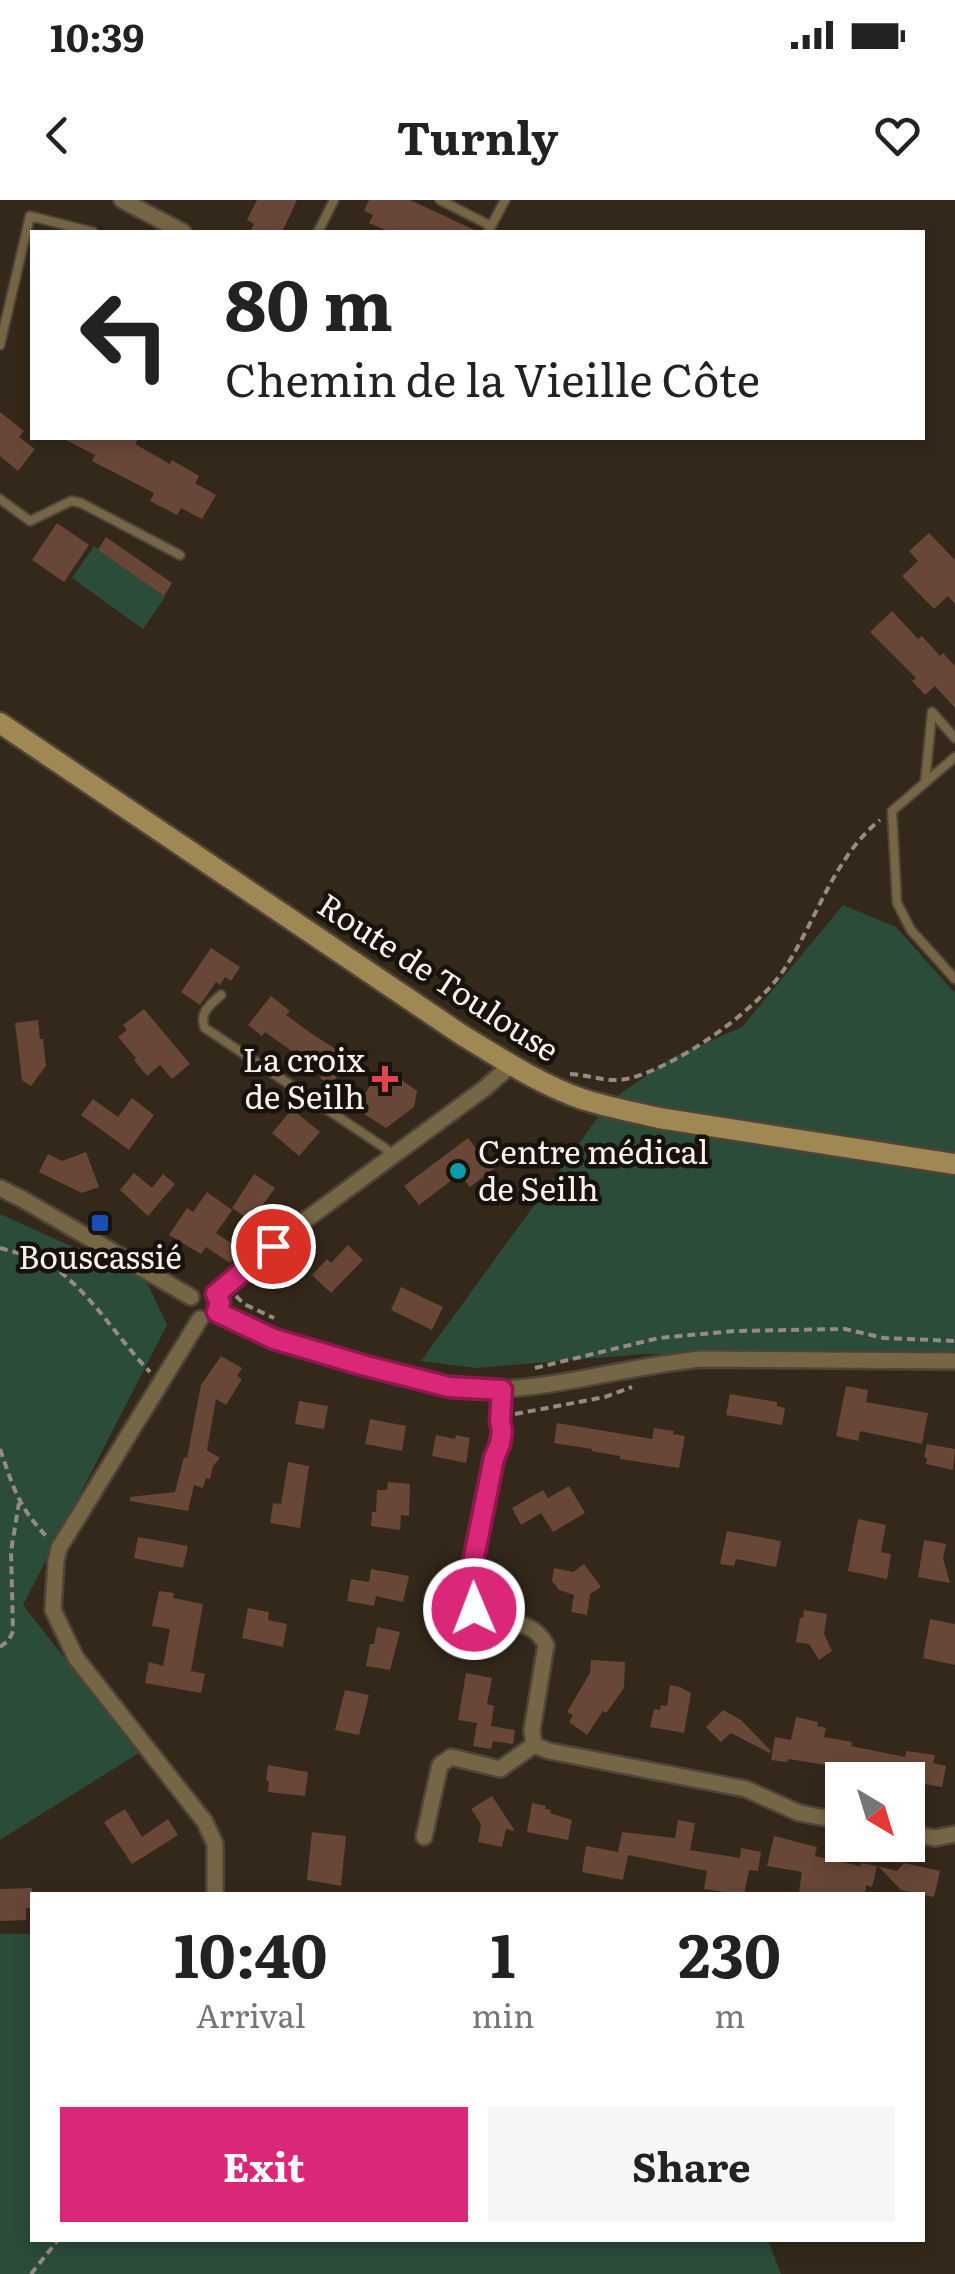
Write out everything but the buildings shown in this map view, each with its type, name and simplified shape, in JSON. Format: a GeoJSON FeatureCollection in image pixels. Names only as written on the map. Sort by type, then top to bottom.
{"type":"FeatureCollection","features":[{"type":"Feature","properties":{"kind":"main road","name":"Route de Toulouse"},"geometry":{"type":"LineString","coordinates":[[0,724],[446,1024],[553,1086],[580,1098],[659,1118],[955,1164]]}},
{"type":"Feature","properties":{"kind":"street"},"geometry":{"type":"LineString","coordinates":[[122,200],[144,204],[180,230]]}},
{"type":"Feature","properties":{"kind":"street"},"geometry":{"type":"LineString","coordinates":[[216,1294],[296,1227],[511,1064]]}},
{"type":"Feature","properties":{"kind":"street"},"geometry":{"type":"LineString","coordinates":[[0,1188],[191,1298]]}},
{"type":"Feature","properties":{"kind":"street"},"geometry":{"type":"LineString","coordinates":[[206,1289],[216,1294],[220,1303],[217,1312],[206,1320],[190,1310],[194,1293],[206,1289]]}},
{"type":"Feature","properties":{"kind":"street"},"geometry":{"type":"LineString","coordinates":[[217,1312],[274,1339],[449,1387],[502,1390],[702,1359],[955,1361]]}},
{"type":"Feature","properties":{"kind":"street"},"geometry":{"type":"LineString","coordinates":[[200,1319],[60,1548],[52,1610],[76,1658],[204,1822],[215,1844],[216,1892]]}},
{"type":"Feature","properties":{"kind":"street"},"geometry":{"type":"LineString","coordinates":[[502,1390],[500,1444],[468,1587],[470,1603],[485,1617],[534,1628],[546,1644],[532,1730],[534,1745]]}},
{"type":"Feature","properties":{"kind":"street"},"geometry":{"type":"LineString","coordinates":[[534,1745],[549,1752],[746,1790],[799,1814],[825,1818]]}},
{"type":"Feature","properties":{"kind":"street"},"geometry":{"type":"LineString","coordinates":[[424,1836],[440,1766],[451,1758],[500,1769],[534,1745]]}},
{"type":"Feature","properties":{"kind":"street"},"geometry":{"type":"LineString","coordinates":[[925,1836],[955,1834]]}},
{"type":"Feature","properties":{"kind":"lane"},"geometry":{"type":"LineString","coordinates":[[319,230],[334,200]]}},
{"type":"Feature","properties":{"kind":"lane"},"geometry":{"type":"LineString","coordinates":[[440,200],[490,229],[504,200]]}},
{"type":"Feature","properties":{"kind":"lane"},"geometry":{"type":"LineString","coordinates":[[0,345],[30,216],[85,230]]}},
{"type":"Feature","properties":{"kind":"lane"},"geometry":{"type":"LineString","coordinates":[[0,499],[30,522],[71,501],[82,503],[180,555]]}},
{"type":"Feature","properties":{"kind":"lane"},"geometry":{"type":"LineString","coordinates":[[926,783],[932,712],[955,738]]}},
{"type":"Feature","properties":{"kind":"lane"},"geometry":{"type":"LineString","coordinates":[[955,758],[892,811],[897,903],[911,930],[955,978]]}},
{"type":"Feature","properties":{"kind":"lane"},"geometry":{"type":"LineString","coordinates":[[221,994],[203,1015],[202,1022],[211,1034],[385,1148],[391,1156]]}},
{"type":"Feature","properties":{"kind":"path"},"geometry":{"type":"LineString","coordinates":[[553,1086],[564,1075],[599,1080],[629,1078],[664,1064],[710,1038],[755,1002],[784,971],[849,852],[892,811]]}},
{"type":"Feature","properties":{"kind":"path"},"geometry":{"type":"LineString","coordinates":[[0,1248],[40,1260],[60,1271],[162,1381]]}},
{"type":"Feature","properties":{"kind":"path"},"geometry":{"type":"LineString","coordinates":[[234,1294],[244,1304],[278,1320]]}},
{"type":"Feature","properties":{"kind":"path"},"geometry":{"type":"LineString","coordinates":[[524,1371],[659,1338],[734,1330],[845,1330],[884,1338],[955,1340]]}},
{"type":"Feature","properties":{"kind":"path"},"geometry":{"type":"LineString","coordinates":[[500,1420],[605,1397],[639,1385]]}},
{"type":"Feature","properties":{"kind":"path"},"geometry":{"type":"LineString","coordinates":[[0,1450],[19,1503],[60,1548]]}},
{"type":"Feature","properties":{"kind":"path"},"geometry":{"type":"LineString","coordinates":[[0,1647],[13,1631],[11,1550],[19,1503]]}},
{"type":"Feature","properties":{"kind":"path"},"geometry":{"type":"LineString","coordinates":[[31,2274],[56,2242]]}},
{"type":"Feature","properties":{"kind":"green space"},"geometry":{"type":"Polygon","coordinates":[[[94,546],[165,597],[143,629],[72,578],[94,546]]]}},
{"type":"Feature","properties":{"kind":"green space"},"geometry":{"type":"Polygon","coordinates":[[[843,905],[896,927],[955,993],[955,1353],[644,1354],[476,1368],[421,1361],[609,1102],[671,1058],[742,1027],[843,905]]]}},
{"type":"Feature","properties":{"kind":"green space"},"geometry":{"type":"Polygon","coordinates":[[[0,1214],[146,1280],[167,1325],[23,1605],[139,1753],[0,1840],[0,1214]]]}},
{"type":"Feature","properties":{"kind":"green space"},"geometry":{"type":"Polygon","coordinates":[[[0,1934],[30,1934],[30,2242],[769,2242],[781,2274],[0,2274],[0,1934]]]}},
{"type":"Feature","properties":{"kind":"place","name":"La croix de Seilh"},"geometry":{"type":"Point","coordinates":[385,1079]}},
{"type":"Feature","properties":{"kind":"place","name":"Centre médical de Seilh"},"geometry":{"type":"Point","coordinates":[458,1171]}},
{"type":"Feature","properties":{"kind":"place","name":"Bouscassié"},"geometry":{"type":"Point","coordinates":[100,1223]}},
{"type":"Feature","properties":{"kind":"route"},"geometry":{"type":"LineString","coordinates":[[273,1246],[216,1294],[220,1303],[217,1312],[274,1339],[366,1366],[449,1387],[502,1390],[500,1444],[468,1587],[474,1609]]}}]}
